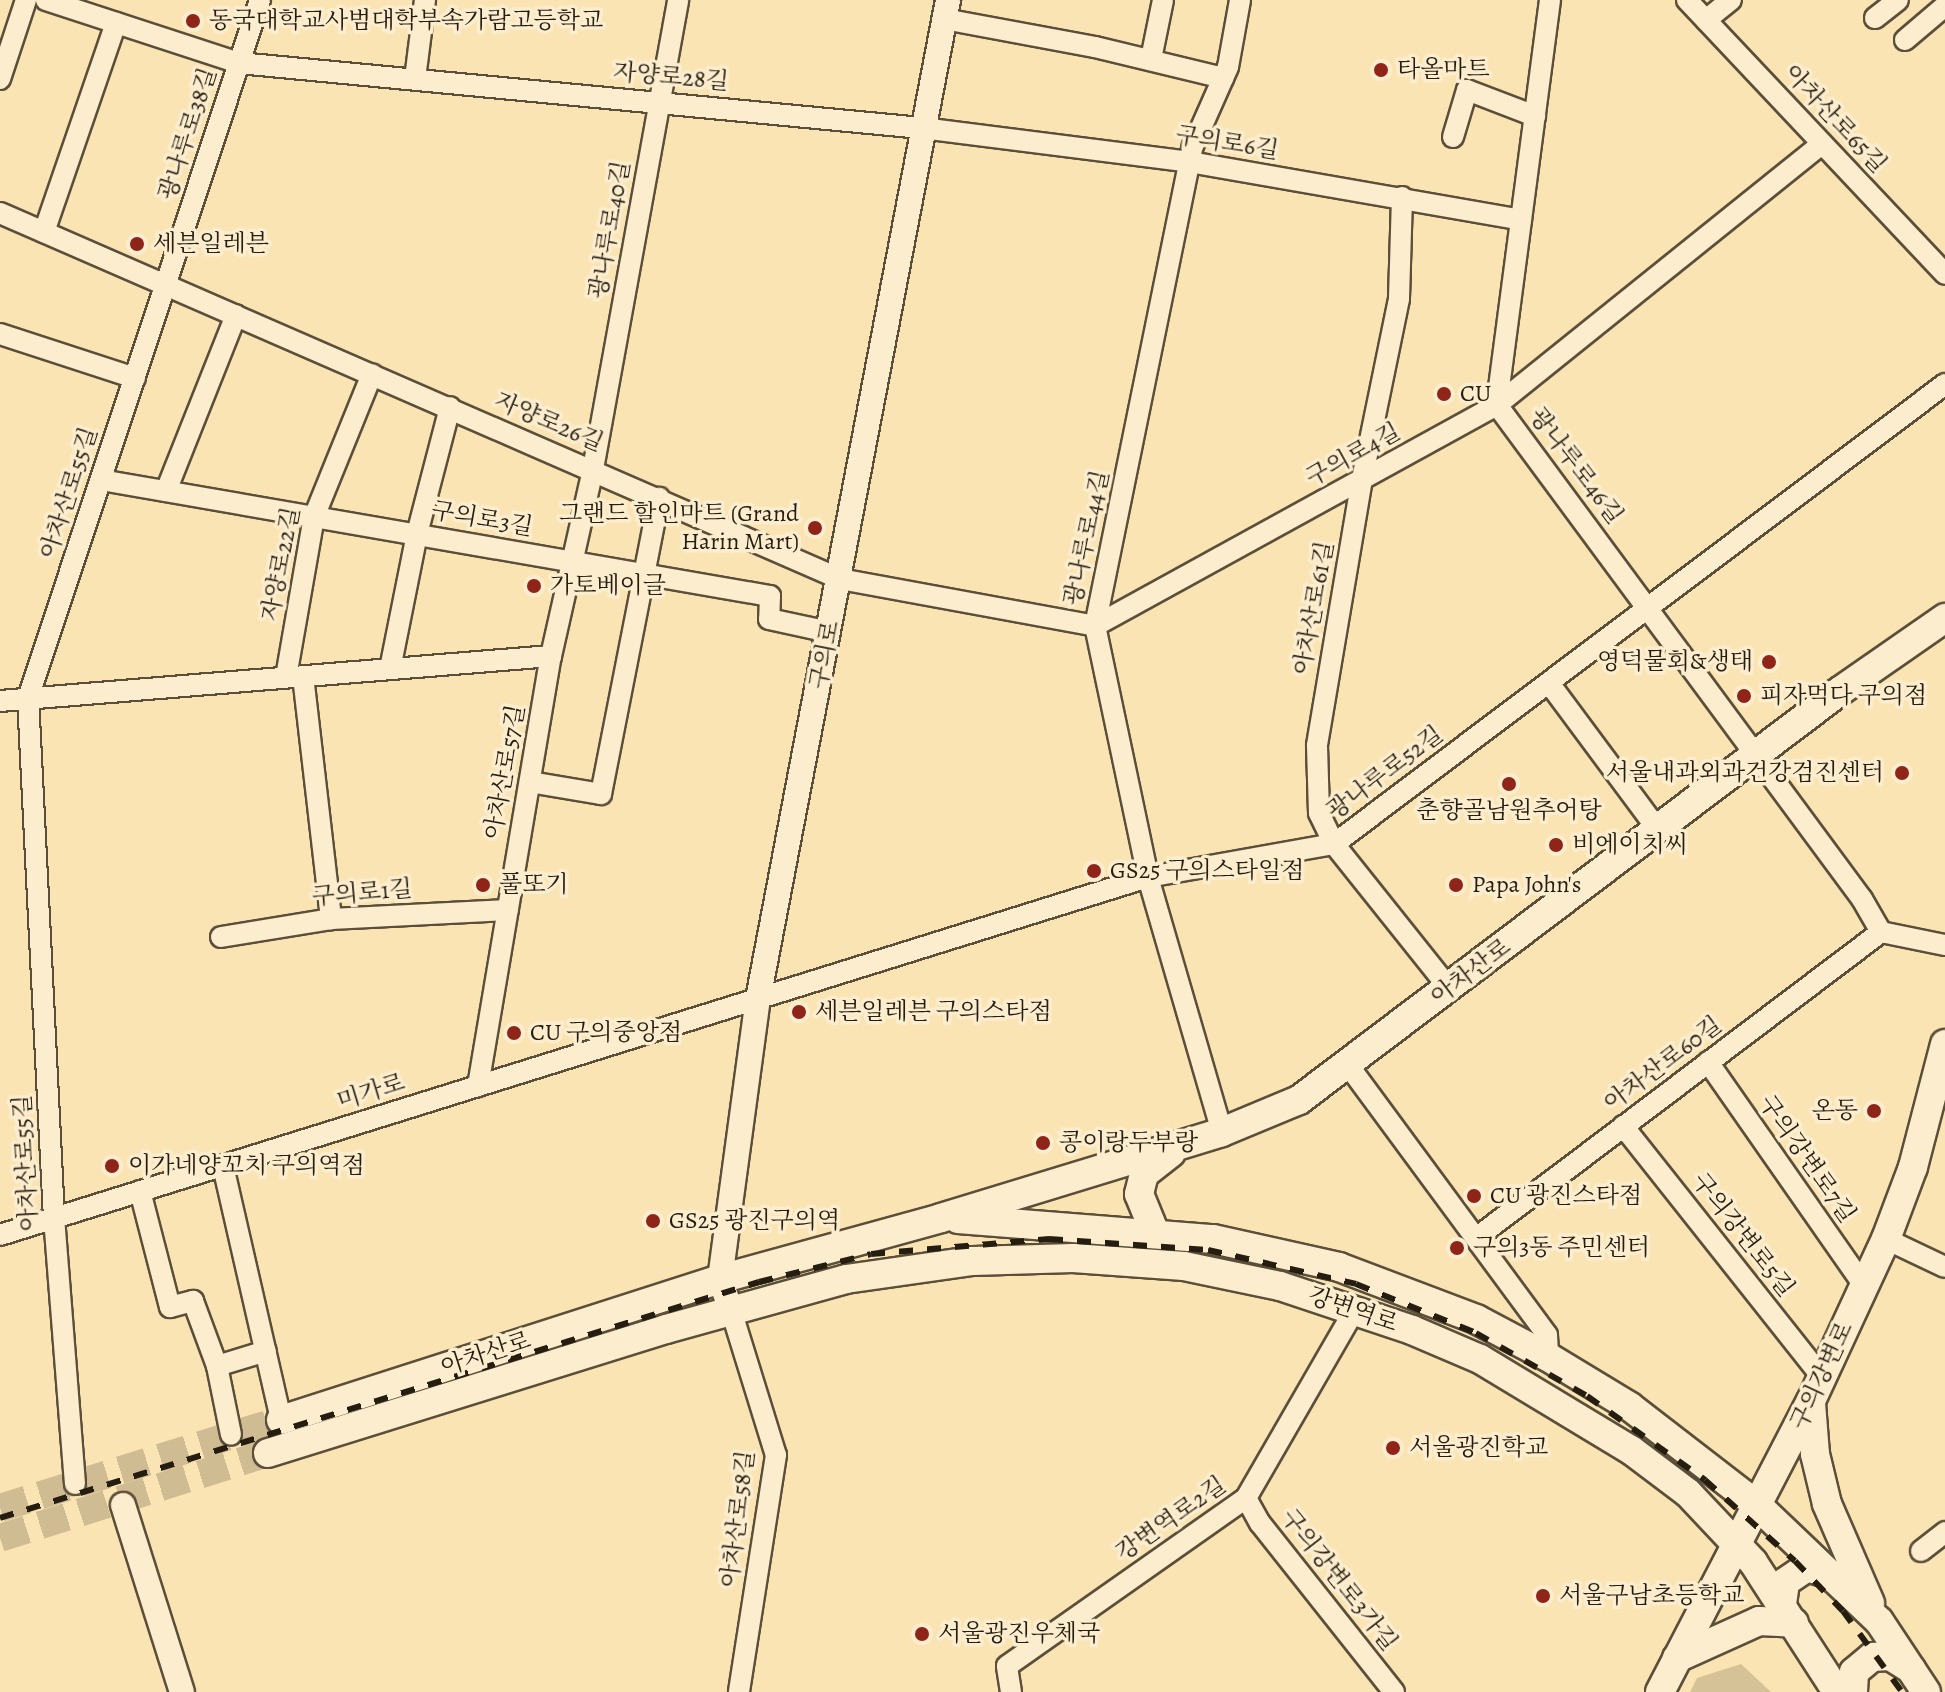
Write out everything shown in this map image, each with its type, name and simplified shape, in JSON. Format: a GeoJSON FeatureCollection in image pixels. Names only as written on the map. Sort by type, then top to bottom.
{"type":"FeatureCollection","features":[{"type":"Feature","properties":{"kind":"main road","name":"아차산로"},"geometry":{"type":"LineString","coordinates":[[281,1420],[720,1279],[941,1218],[1181,1145],[1222,1132],[1299,1100],[1757,755],[1945,618]]}},
{"type":"Feature","properties":{"kind":"main road","name":"구의강변로"},"geometry":{"type":"LineString","coordinates":[[1660,1692],[1816,1389],[1886,1239],[1913,1167],[1945,1044]]}},
{"type":"Feature","properties":{"kind":"main road"},"geometry":{"type":"LineString","coordinates":[[1155,1233],[1139,1194],[1144,1174],[1181,1145]]}},
{"type":"Feature","properties":{"kind":"main road","name":"아차산로"},"geometry":{"type":"LineString","coordinates":[[846,1279],[941,1218]]}},
{"type":"Feature","properties":{"kind":"main road","name":"강변역로"},"geometry":{"type":"LineString","coordinates":[[941,1218],[1213,1239],[1339,1267],[1476,1319],[1548,1357],[1629,1406],[1757,1505],[1879,1621],[1918,1681]]}},
{"type":"Feature","properties":{"kind":"main road","name":"강변역로"},"geometry":{"type":"LineString","coordinates":[[731,1310],[846,1279],[973,1261],[1073,1258],[1184,1266],[1280,1286],[1355,1309],[1480,1359],[1631,1450],[1688,1493],[1735,1543],[1788,1613],[1837,1692]]}},
{"type":"Feature","properties":{"kind":"main road","name":"아차산로"},"geometry":{"type":"LineString","coordinates":[[268,1453],[731,1310]]}},
{"type":"Feature","properties":{"kind":"main road"},"geometry":{"type":"LineString","coordinates":[[1816,1389],[1811,1427],[1827,1504],[1858,1580],[1879,1621]]}},
{"type":"Feature","properties":{"kind":"main road"},"geometry":{"type":"LineString","coordinates":[[311,1410],[321,1437]]}},
{"type":"Feature","properties":{"kind":"main road"},"geometry":{"type":"LineString","coordinates":[[1677,1658],[1759,1621],[1788,1613],[1785,1582],[1807,1567],[1830,1574]]}},
{"type":"Feature","properties":{"kind":"main road"},"geometry":{"type":"LineString","coordinates":[[1853,1692],[1854,1672],[1872,1657],[1890,1656],[1918,1681]]}},
{"type":"Feature","properties":{"kind":"street"},"geometry":{"type":"LineString","coordinates":[[0,79],[26,0]]}},
{"type":"Feature","properties":{"kind":"street","name":"자양로28길"},"geometry":{"type":"LineString","coordinates":[[46,0],[239,63],[922,128]]}},
{"type":"Feature","properties":{"kind":"street","name":"광나루로38길"},"geometry":{"type":"LineString","coordinates":[[166,285],[260,0]]}},
{"type":"Feature","properties":{"kind":"street"},"geometry":{"type":"LineString","coordinates":[[415,79],[425,0]]}},
{"type":"Feature","properties":{"kind":"street","name":"광나루로40길"},"geometry":{"type":"LineString","coordinates":[[593,469],[678,0]]}},
{"type":"Feature","properties":{"kind":"street"},"geometry":{"type":"LineString","coordinates":[[1151,59],[1163,0]]}},
{"type":"Feature","properties":{"kind":"street","name":"광나루로44길"},"geometry":{"type":"LineString","coordinates":[[1222,1132],[1148,877],[1095,626],[1193,146],[1223,78],[1240,0]]}},
{"type":"Feature","properties":{"kind":"street","name":"광나루로46길"},"geometry":{"type":"LineString","coordinates":[[1550,0],[1497,405],[1862,899],[1881,932]]}},
{"type":"Feature","properties":{"kind":"street","name":"아차산로65길"},"geometry":{"type":"LineString","coordinates":[[1687,0],[1945,274]]}},
{"type":"Feature","properties":{"kind":"street"},"geometry":{"type":"LineString","coordinates":[[1706,20],[1731,0]]}},
{"type":"Feature","properties":{"kind":"street"},"geometry":{"type":"LineString","coordinates":[[1875,18],[1898,0]]}},
{"type":"Feature","properties":{"kind":"street"},"geometry":{"type":"LineString","coordinates":[[1905,40],[1945,6]]}},
{"type":"Feature","properties":{"kind":"street"},"geometry":{"type":"LineString","coordinates":[[946,9],[1223,78]]}},
{"type":"Feature","properties":{"kind":"street","name":"구의로"},"geometry":{"type":"LineString","coordinates":[[731,1310],[720,1279],[758,999],[946,9]]}},
{"type":"Feature","properties":{"kind":"street"},"geometry":{"type":"LineString","coordinates":[[44,232],[116,23]]}},
{"type":"Feature","properties":{"kind":"street"},"geometry":{"type":"LineString","coordinates":[[1453,137],[1467,90],[1535,116]]}},
{"type":"Feature","properties":{"kind":"street","name":"구의로6길"},"geometry":{"type":"LineString","coordinates":[[922,128],[1190,162],[1521,220]]}},
{"type":"Feature","properties":{"kind":"street","name":"구의로4길"},"geometry":{"type":"LineString","coordinates":[[1095,626],[1497,405],[1822,144]]}},
{"type":"Feature","properties":{"kind":"street","name":"아차산로61길"},"geometry":{"type":"LineString","coordinates":[[1402,197],[1399,299],[1362,479],[1317,746],[1319,813],[1334,844],[1449,988]]}},
{"type":"Feature","properties":{"kind":"street","name":"자양로26길"},"geometry":{"type":"LineString","coordinates":[[0,213],[840,579]]}},
{"type":"Feature","properties":{"kind":"street","name":"아차산로55길"},"geometry":{"type":"LineString","coordinates":[[75,1484],[54,1218],[28,698],[166,285]]}},
{"type":"Feature","properties":{"kind":"street"},"geometry":{"type":"LineString","coordinates":[[166,491],[236,315]]}},
{"type":"Feature","properties":{"kind":"street"},"geometry":{"type":"LineString","coordinates":[[0,334],[135,378]]}},
{"type":"Feature","properties":{"kind":"street","name":"자양로22길"},"geometry":{"type":"LineString","coordinates":[[331,919],[295,676],[314,517],[372,374]]}},
{"type":"Feature","properties":{"kind":"street","name":"광나루로52길"},"geometry":{"type":"LineString","coordinates":[[758,999],[1148,877],[1334,844],[1945,384]]}},
{"type":"Feature","properties":{"kind":"street"},"geometry":{"type":"LineString","coordinates":[[390,669],[417,534],[450,407]]}},
{"type":"Feature","properties":{"kind":"street","name":"아차산로57길"},"geometry":{"type":"LineString","coordinates":[[478,1086],[551,656],[593,469]]}},
{"type":"Feature","properties":{"kind":"street","name":"구의로3길"},"geometry":{"type":"LineString","coordinates":[[101,480],[770,596],[769,619],[829,632]]}},
{"type":"Feature","properties":{"kind":"street"},"geometry":{"type":"LineString","coordinates":[[530,782],[601,794],[659,498]]}},
{"type":"Feature","properties":{"kind":"street"},"geometry":{"type":"LineString","coordinates":[[840,579],[1095,626]]}},
{"type":"Feature","properties":{"kind":"street"},"geometry":{"type":"LineString","coordinates":[[0,701],[551,656]]}},
{"type":"Feature","properties":{"kind":"street"},"geometry":{"type":"LineString","coordinates":[[1549,683],[1658,830]]}},
{"type":"Feature","properties":{"kind":"street","name":"구의로1길"},"geometry":{"type":"LineString","coordinates":[[221,937],[331,919],[508,910]]}},
{"type":"Feature","properties":{"kind":"street"},"geometry":{"type":"LineString","coordinates":[[1881,932],[1945,945]]}},
{"type":"Feature","properties":{"kind":"street","name":"아차산로60길"},"geometry":{"type":"LineString","coordinates":[[1476,1238],[1881,932]]}},
{"type":"Feature","properties":{"kind":"street","name":"미가로"},"geometry":{"type":"LineString","coordinates":[[0,1235],[758,999]]}},
{"type":"Feature","properties":{"kind":"street","name":"구의강변로7길"},"geometry":{"type":"LineString","coordinates":[[1708,1062],[1864,1286]]}},
{"type":"Feature","properties":{"kind":"street"},"geometry":{"type":"LineString","coordinates":[[1348,1065],[1547,1335],[1548,1357]]}},
{"type":"Feature","properties":{"kind":"street","name":"구의강변로5길"},"geometry":{"type":"LineString","coordinates":[[1623,1126],[1816,1389]]}},
{"type":"Feature","properties":{"kind":"street","name":"아차산로"},"geometry":{"type":"LineString","coordinates":[[223,1166],[281,1420]]}},
{"type":"Feature","properties":{"kind":"street"},"geometry":{"type":"LineString","coordinates":[[140,1191],[170,1307],[193,1301],[217,1366],[231,1435]]}},
{"type":"Feature","properties":{"kind":"street"},"geometry":{"type":"LineString","coordinates":[[1886,1239],[1945,1267]]}},
{"type":"Feature","properties":{"kind":"street","name":"강변역로2길"},"geometry":{"type":"LineString","coordinates":[[1011,1692],[1007,1666],[1246,1498],[1355,1309]]}},
{"type":"Feature","properties":{"kind":"street","name":"아차산로58길"},"geometry":{"type":"LineString","coordinates":[[731,1310],[776,1455],[739,1692]]}},
{"type":"Feature","properties":{"kind":"street"},"geometry":{"type":"LineString","coordinates":[[217,1366],[266,1351]]}},
{"type":"Feature","properties":{"kind":"street","name":"구의강변로3가길"},"geometry":{"type":"LineString","coordinates":[[1246,1498],[1260,1523],[1394,1692]]}},
{"type":"Feature","properties":{"kind":"street"},"geometry":{"type":"LineString","coordinates":[[123,1505],[182,1692]]}},
{"type":"Feature","properties":{"kind":"street"},"geometry":{"type":"LineString","coordinates":[[1921,1551],[1945,1532]]}},
{"type":"Feature","properties":{"kind":"shaded area"},"geometry":{"type":"Polygon","coordinates":[[[1741,1664],[1771,1692],[1690,1692],[1697,1678],[1741,1664]]]}},
{"type":"Feature","properties":{"kind":"tunnel"},"geometry":{"type":"LineString","coordinates":[[0,1508],[281,1420]]}},
{"type":"Feature","properties":{"kind":"tunnel"},"geometry":{"type":"LineString","coordinates":[[0,1538],[268,1453]]}},
{"type":"Feature","properties":{"kind":"railway"},"geometry":{"type":"LineString","coordinates":[[0,1518],[759,1282],[871,1254],[1049,1239],[1208,1250],[1356,1284],[1476,1333],[1587,1396],[1705,1480],[1795,1561],[1843,1611],[1902,1692]]}},
{"type":"Feature","properties":{"kind":"place","name":"동국대학교사범대학부속가람고등학교"},"geometry":{"type":"Point","coordinates":[193,21]}},
{"type":"Feature","properties":{"kind":"place","name":"타올마트"},"geometry":{"type":"Point","coordinates":[1381,70]}},
{"type":"Feature","properties":{"kind":"place","name":"세븐일레븐"},"geometry":{"type":"Point","coordinates":[137,244]}},
{"type":"Feature","properties":{"kind":"place","name":"CU"},"geometry":{"type":"Point","coordinates":[1444,394]}},
{"type":"Feature","properties":{"kind":"place","name":"그랜드 할인마트 (Grand Harin Mart)"},"geometry":{"type":"Point","coordinates":[815,528]}},
{"type":"Feature","properties":{"kind":"place","name":"가토베이글"},"geometry":{"type":"Point","coordinates":[534,586]}},
{"type":"Feature","properties":{"kind":"place","name":"영덕물회&생태"},"geometry":{"type":"Point","coordinates":[1769,662]}},
{"type":"Feature","properties":{"kind":"place","name":"피자먹다 구의점"},"geometry":{"type":"Point","coordinates":[1744,696]}},
{"type":"Feature","properties":{"kind":"place","name":"서울내과외과건강검진센터"},"geometry":{"type":"Point","coordinates":[1902,773]}},
{"type":"Feature","properties":{"kind":"place","name":"춘향골남원추어탕"},"geometry":{"type":"Point","coordinates":[1509,784]}},
{"type":"Feature","properties":{"kind":"place","name":"비에이치씨"},"geometry":{"type":"Point","coordinates":[1556,845]}},
{"type":"Feature","properties":{"kind":"place","name":"GS25 구의스타일점"},"geometry":{"type":"Point","coordinates":[1094,871]}},
{"type":"Feature","properties":{"kind":"place","name":"풀또기"},"geometry":{"type":"Point","coordinates":[483,885]}},
{"type":"Feature","properties":{"kind":"place","name":"Papa John's"},"geometry":{"type":"Point","coordinates":[1456,885]}},
{"type":"Feature","properties":{"kind":"place","name":"세븐일레븐 구의스타점"},"geometry":{"type":"Point","coordinates":[799,1012]}},
{"type":"Feature","properties":{"kind":"place","name":"CU 구의중앙점"},"geometry":{"type":"Point","coordinates":[514,1033]}},
{"type":"Feature","properties":{"kind":"place","name":"온동"},"geometry":{"type":"Point","coordinates":[1874,1111]}},
{"type":"Feature","properties":{"kind":"place","name":"콩이랑두부랑"},"geometry":{"type":"Point","coordinates":[1043,1143]}},
{"type":"Feature","properties":{"kind":"place","name":"이가네양꼬치 구의역점"},"geometry":{"type":"Point","coordinates":[112,1166]}},
{"type":"Feature","properties":{"kind":"place","name":"CU 광진스타점"},"geometry":{"type":"Point","coordinates":[1474,1196]}},
{"type":"Feature","properties":{"kind":"place","name":"GS25 광진구의역"},"geometry":{"type":"Point","coordinates":[653,1221]}},
{"type":"Feature","properties":{"kind":"place","name":"구의3동 주민센터"},"geometry":{"type":"Point","coordinates":[1457,1248]}},
{"type":"Feature","properties":{"kind":"place","name":"서울광진학교"},"geometry":{"type":"Point","coordinates":[1393,1448]}},
{"type":"Feature","properties":{"kind":"place","name":"서울구남초등학교"},"geometry":{"type":"Point","coordinates":[1543,1596]}},
{"type":"Feature","properties":{"kind":"place","name":"서울광진우체국"},"geometry":{"type":"Point","coordinates":[922,1634]}}]}
